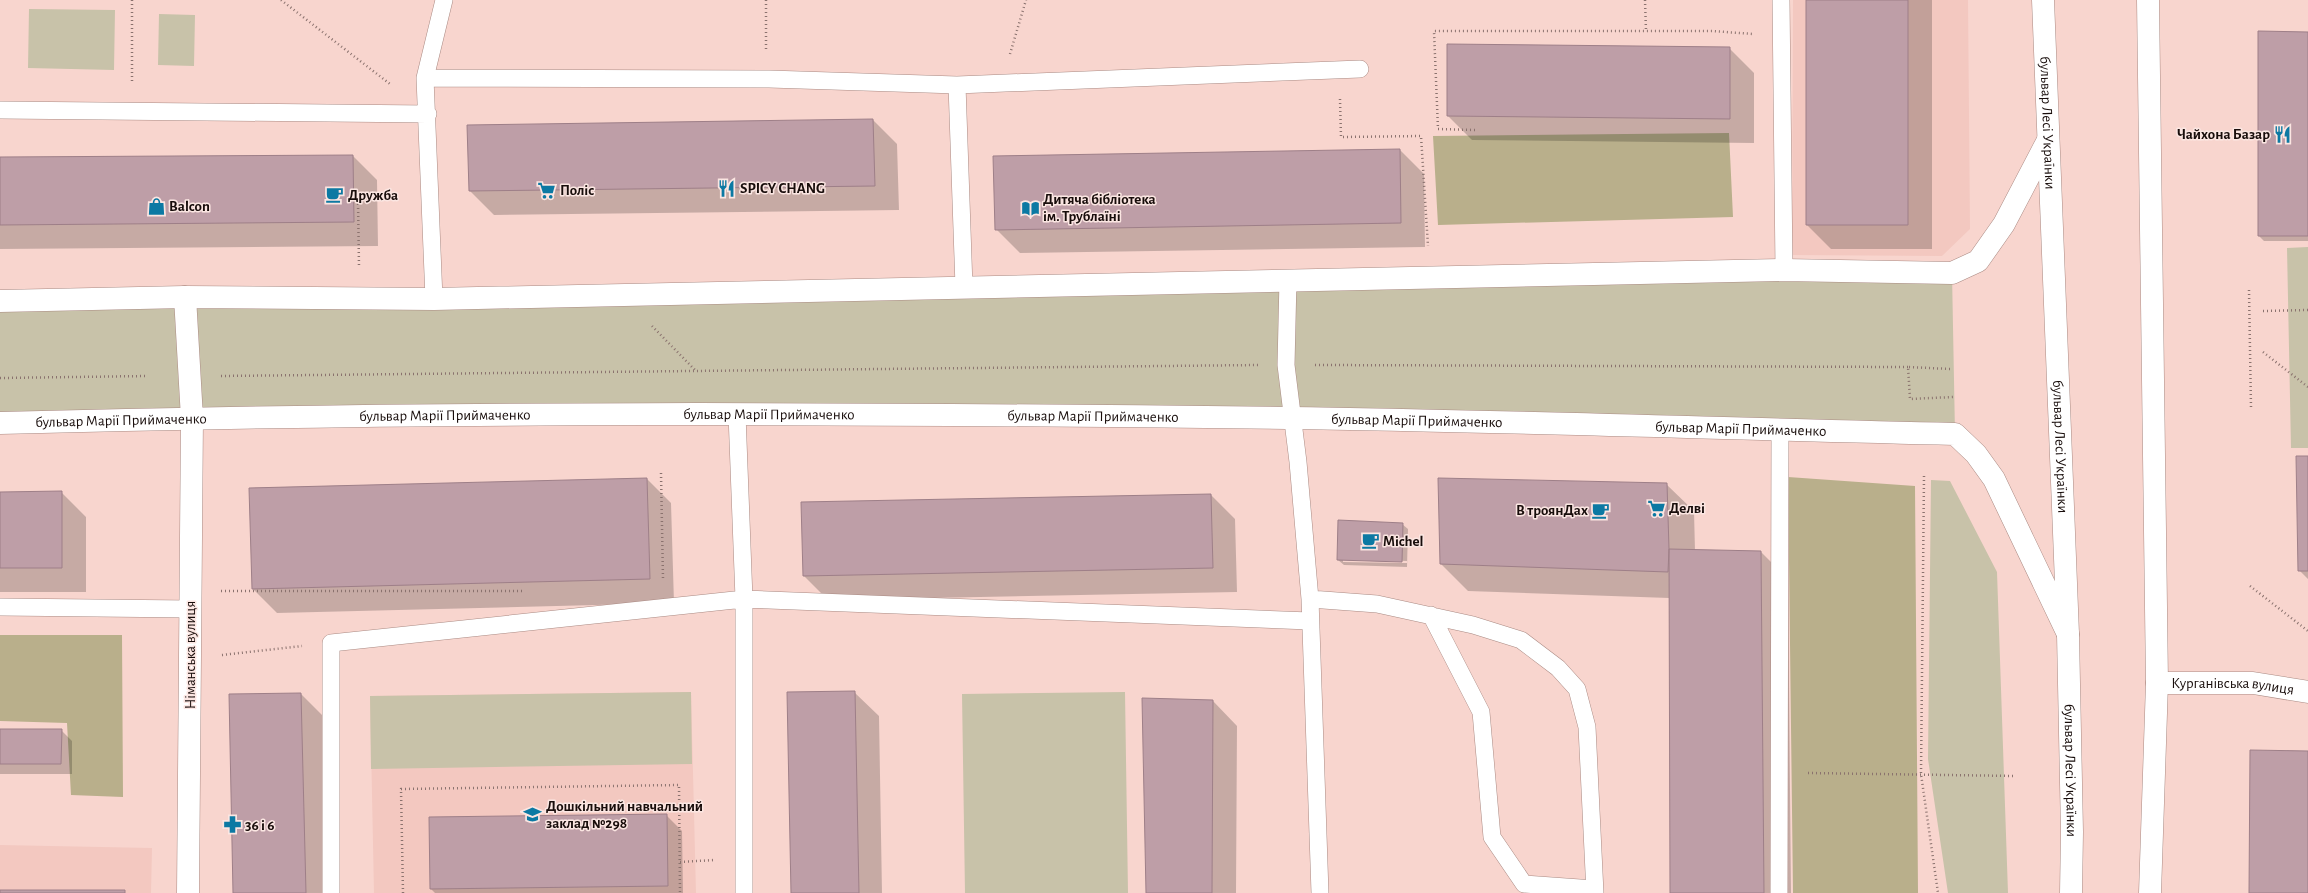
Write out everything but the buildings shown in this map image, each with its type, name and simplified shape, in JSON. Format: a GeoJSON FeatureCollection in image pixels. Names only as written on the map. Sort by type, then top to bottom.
{"type":"FeatureCollection","features":[{"type":"Feature","properties":{"kind":"street","name":"бульвар Лесі Українки"},"geometry":{"type":"LineString","coordinates":[[2043,0],[2068,634],[2072,832],[2071,893]]}},
{"type":"Feature","properties":{"kind":"street"},"geometry":{"type":"LineString","coordinates":[[2148,0],[2157,683],[2150,893]]}},
{"type":"Feature","properties":{"kind":"street"},"geometry":{"type":"LineString","coordinates":[[0,300],[185,297],[434,299],[1784,270],[1952,274],[1978,261],[2004,224],[2048,140]]}},
{"type":"Feature","properties":{"kind":"street","name":"Німанська вулиця"},"geometry":{"type":"LineString","coordinates":[[185,297],[192,418],[188,893]]}},
{"type":"Feature","properties":{"kind":"street","name":"бульвар Марії Приймаченко"},"geometry":{"type":"LineString","coordinates":[[0,423],[192,418],[737,414],[1291,418],[1955,434],[1976,454],[1994,479],[2068,634]]}},
{"type":"Feature","properties":{"kind":"street","name":"Курганівська вулиця"},"geometry":{"type":"LineString","coordinates":[[2157,683],[2254,683],[2308,692]]}},
{"type":"Feature","properties":{"kind":"lane"},"geometry":{"type":"LineString","coordinates":[[434,299],[426,78],[444,0]]}},
{"type":"Feature","properties":{"kind":"lane"},"geometry":{"type":"LineString","coordinates":[[1781,0],[1784,270]]}},
{"type":"Feature","properties":{"kind":"lane"},"geometry":{"type":"LineString","coordinates":[[426,78],[769,79],[957,85],[1360,69]]}},
{"type":"Feature","properties":{"kind":"lane"},"geometry":{"type":"LineString","coordinates":[[957,85],[964,287]]}},
{"type":"Feature","properties":{"kind":"lane"},"geometry":{"type":"LineString","coordinates":[[0,110],[428,114]]}},
{"type":"Feature","properties":{"kind":"lane"},"geometry":{"type":"LineString","coordinates":[[1288,280],[1286,365],[1291,418],[1298,462],[1310,599],[1320,893]]}},
{"type":"Feature","properties":{"kind":"lane"},"geometry":{"type":"LineString","coordinates":[[737,414],[744,599],[744,893]]}},
{"type":"Feature","properties":{"kind":"lane"},"geometry":{"type":"LineString","coordinates":[[1779,893],[1780,430]]}},
{"type":"Feature","properties":{"kind":"lane"},"geometry":{"type":"LineString","coordinates":[[331,893],[331,643],[744,599],[1310,621]]}},
{"type":"Feature","properties":{"kind":"lane"},"geometry":{"type":"LineString","coordinates":[[1310,599],[1377,604],[1431,615],[1473,625],[1521,640],[1558,668],[1577,689],[1587,727],[1594,891],[1524,884],[1492,837],[1481,712],[1431,615]]}},
{"type":"Feature","properties":{"kind":"lane"},"geometry":{"type":"LineString","coordinates":[[0,607],[190,600]]}},
{"type":"Feature","properties":{"kind":"path"},"geometry":{"type":"LineString","coordinates":[[132,0],[132,89]]}},
{"type":"Feature","properties":{"kind":"path"},"geometry":{"type":"LineString","coordinates":[[281,0],[428,114]]}},
{"type":"Feature","properties":{"kind":"path"},"geometry":{"type":"LineString","coordinates":[[766,0],[766,50]]}},
{"type":"Feature","properties":{"kind":"path"},"geometry":{"type":"LineString","coordinates":[[1010,50],[1026,0]]}},
{"type":"Feature","properties":{"kind":"path"},"geometry":{"type":"LineString","coordinates":[[1645,0],[1646,31]]}},
{"type":"Feature","properties":{"kind":"path"},"geometry":{"type":"LineString","coordinates":[[1475,130],[1438,129],[1434,31],[1712,31],[1757,34]]}},
{"type":"Feature","properties":{"kind":"path"},"geometry":{"type":"LineString","coordinates":[[1338,70],[1341,137],[1421,136],[1428,247]]}},
{"type":"Feature","properties":{"kind":"path"},"geometry":{"type":"LineString","coordinates":[[358,200],[359,271]]}},
{"type":"Feature","properties":{"kind":"path"},"geometry":{"type":"LineString","coordinates":[[2249,290],[2251,408]]}},
{"type":"Feature","properties":{"kind":"path"},"geometry":{"type":"LineString","coordinates":[[620,295],[697,371]]}},
{"type":"Feature","properties":{"kind":"path"},"geometry":{"type":"LineString","coordinates":[[2263,311],[2308,310]]}},
{"type":"Feature","properties":{"kind":"path"},"geometry":{"type":"LineString","coordinates":[[2263,352],[2308,387]]}},
{"type":"Feature","properties":{"kind":"path"},"geometry":{"type":"LineString","coordinates":[[215,376],[1286,365],[1908,367],[1950,369]]}},
{"type":"Feature","properties":{"kind":"path"},"geometry":{"type":"LineString","coordinates":[[1908,367],[1910,399],[1953,397]]}},
{"type":"Feature","properties":{"kind":"path"},"geometry":{"type":"LineString","coordinates":[[0,378],[147,376]]}},
{"type":"Feature","properties":{"kind":"path"},"geometry":{"type":"LineString","coordinates":[[661,473],[663,583]]}},
{"type":"Feature","properties":{"kind":"path"},"geometry":{"type":"LineString","coordinates":[[1924,476],[1921,774],[1938,893]]}},
{"type":"Feature","properties":{"kind":"path"},"geometry":{"type":"LineString","coordinates":[[2250,586],[2308,631]]}},
{"type":"Feature","properties":{"kind":"path"},"geometry":{"type":"LineString","coordinates":[[190,600],[529,591]]}},
{"type":"Feature","properties":{"kind":"path"},"geometry":{"type":"LineString","coordinates":[[190,659],[331,643]]}},
{"type":"Feature","properties":{"kind":"path"},"geometry":{"type":"LineString","coordinates":[[1779,772],[2016,776]]}},
{"type":"Feature","properties":{"kind":"path"},"geometry":{"type":"LineString","coordinates":[[403,893],[401,790],[679,785],[680,893]]}},
{"type":"Feature","properties":{"kind":"path"},"geometry":{"type":"LineString","coordinates":[[680,862],[695,861]]}},
{"type":"Feature","properties":{"kind":"shaded area"},"geometry":{"type":"Polygon","coordinates":[[[1793,0],[1968,0],[1970,229],[1942,256],[1792,255],[1793,0]]]}},
{"type":"Feature","properties":{"kind":"shaded area"},"geometry":{"type":"Polygon","coordinates":[[[29,9],[115,10],[114,70],[28,68],[29,9]]]}},
{"type":"Feature","properties":{"kind":"shaded area"},"geometry":{"type":"Polygon","coordinates":[[[159,14],[195,15],[194,66],[158,65],[159,14]]]}},
{"type":"Feature","properties":{"kind":"shaded area"},"geometry":{"type":"Polygon","coordinates":[[[1729,133],[1733,217],[1438,225],[1433,136],[1729,133]]]}},
{"type":"Feature","properties":{"kind":"shaded area"},"geometry":{"type":"Polygon","coordinates":[[[2308,247],[2308,448],[2291,448],[2287,248],[2308,247]]]}},
{"type":"Feature","properties":{"kind":"shaded area"},"geometry":{"type":"Polygon","coordinates":[[[1952,273],[1955,434],[1291,418],[0,423],[0,301],[1952,273]]]}},
{"type":"Feature","properties":{"kind":"shaded area"},"geometry":{"type":"Polygon","coordinates":[[[1788,477],[1915,486],[1918,893],[1793,893],[1788,477]]]}},
{"type":"Feature","properties":{"kind":"shaded area"},"geometry":{"type":"Polygon","coordinates":[[[1931,480],[1950,481],[1997,572],[2008,893],[1948,893],[1928,759],[1931,480]]]}},
{"type":"Feature","properties":{"kind":"shaded area"},"geometry":{"type":"Polygon","coordinates":[[[0,635],[122,635],[123,797],[71,795],[67,723],[0,721],[0,635]]]}},
{"type":"Feature","properties":{"kind":"shaded area","name":"Дошкільний навчальний заклад №298"},"geometry":{"type":"Polygon","coordinates":[[[691,692],[696,893],[374,893],[370,696],[691,692]]]}},
{"type":"Feature","properties":{"kind":"shaded area"},"geometry":{"type":"Polygon","coordinates":[[[691,692],[692,764],[371,769],[370,696],[691,692]]]}},
{"type":"Feature","properties":{"kind":"shaded area"},"geometry":{"type":"Polygon","coordinates":[[[1125,692],[1128,893],[965,893],[962,694],[1125,692]]]}},
{"type":"Feature","properties":{"kind":"shaded area"},"geometry":{"type":"Polygon","coordinates":[[[0,845],[152,848],[151,893],[0,893],[0,845]]]}},
{"type":"Feature","properties":{"kind":"place","name":"Чайхона Базар"},"geometry":{"type":"Point","coordinates":[2283,134]}},
{"type":"Feature","properties":{"kind":"place","name":"SPICY CHANG"},"geometry":{"type":"Point","coordinates":[727,188]}},
{"type":"Feature","properties":{"kind":"place","name":"Поліс"},"geometry":{"type":"Point","coordinates":[547,190]}},
{"type":"Feature","properties":{"kind":"place","name":"Дружба"},"geometry":{"type":"Point","coordinates":[335,195]}},
{"type":"Feature","properties":{"kind":"place","name":"Balcon"},"geometry":{"type":"Point","coordinates":[156,206]}},
{"type":"Feature","properties":{"kind":"place","name":"Дитяча бібліотека ім. Трублаїні"},"geometry":{"type":"Point","coordinates":[1030,208]}},
{"type":"Feature","properties":{"kind":"place","name":"Делві"},"geometry":{"type":"Point","coordinates":[1656,508]}},
{"type":"Feature","properties":{"kind":"place","name":"В троянДах"},"geometry":{"type":"Point","coordinates":[1601,510]}},
{"type":"Feature","properties":{"kind":"place","name":"Michel"},"geometry":{"type":"Point","coordinates":[1370,541]}},
{"type":"Feature","properties":{"kind":"place","name":"Дошкільний навчальний заклад №298"},"geometry":{"type":"Point","coordinates":[533,815]}},
{"type":"Feature","properties":{"kind":"place","name":"36 і 6"},"geometry":{"type":"Point","coordinates":[232,825]}}]}
